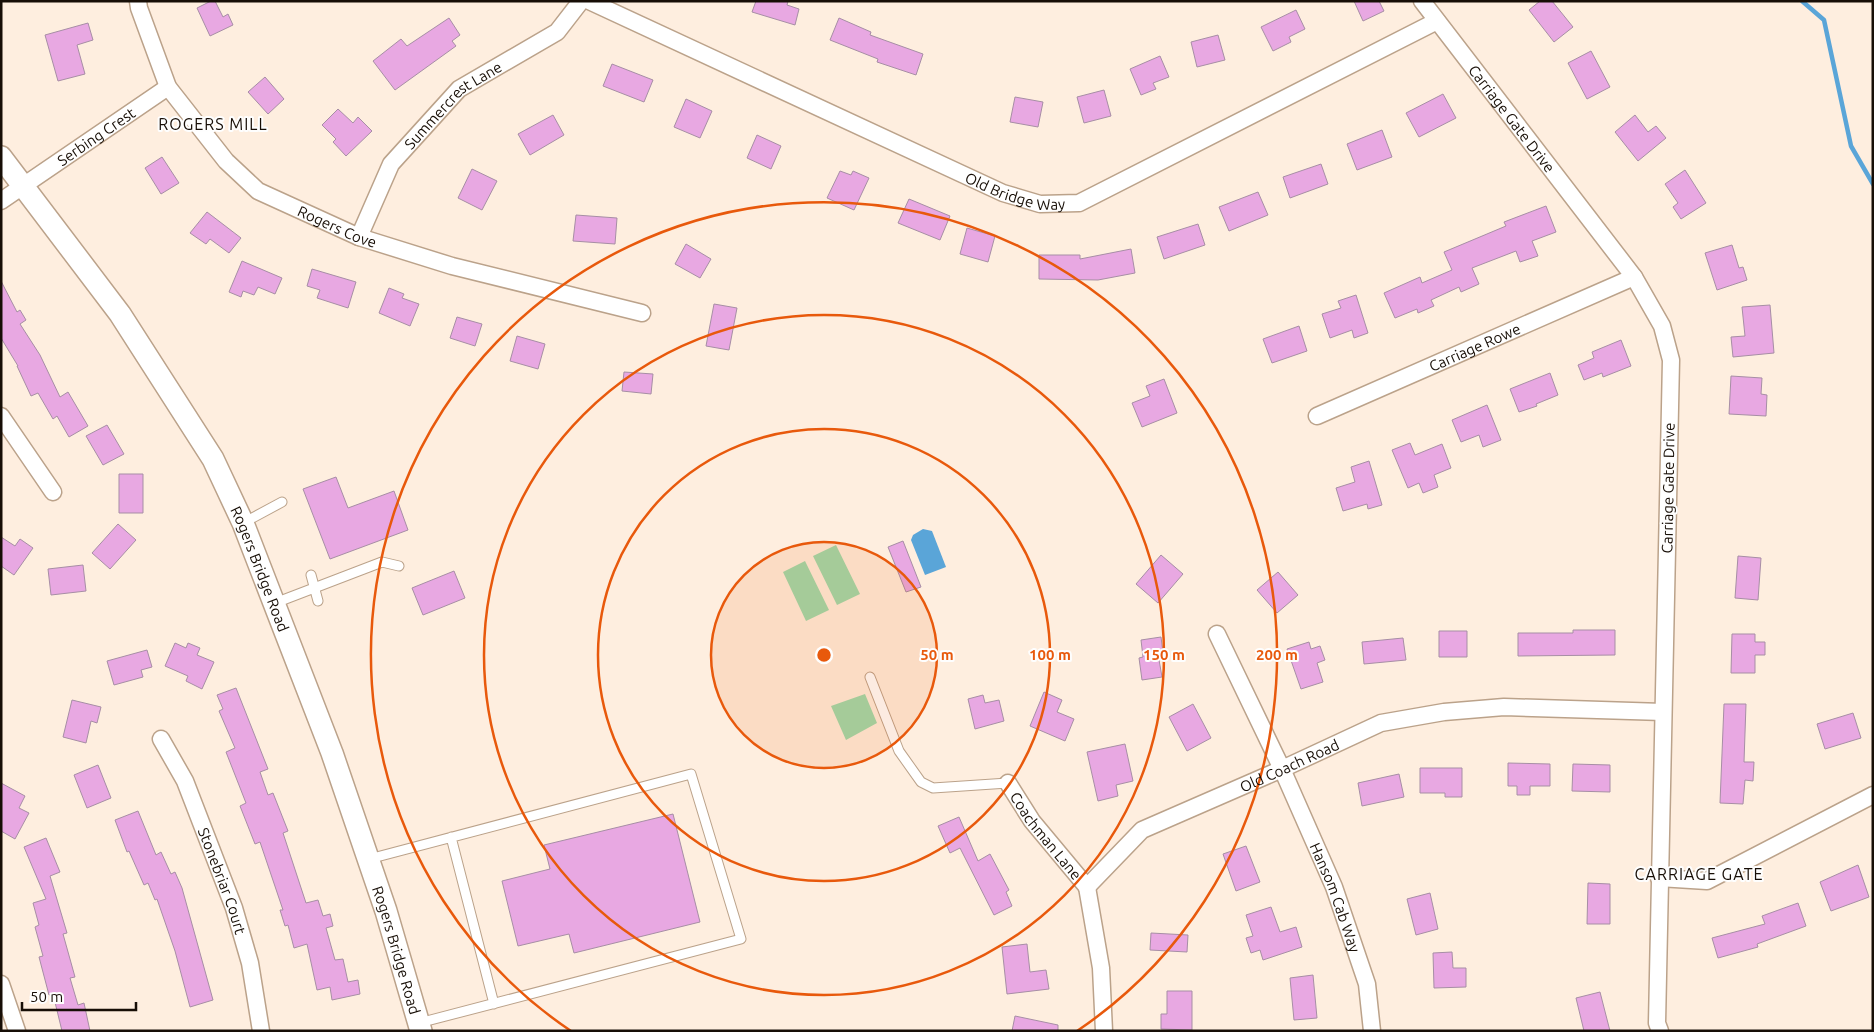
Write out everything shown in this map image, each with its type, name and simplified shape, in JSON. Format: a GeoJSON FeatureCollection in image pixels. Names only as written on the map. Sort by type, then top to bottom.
{"type":"FeatureCollection","features":[{"type":"Feature","properties":{"kind":"street","name":"Rogers Cove"},"geometry":{"type":"LineString","coordinates":[[138,1],[168,87],[226,161],[258,192],[359,237],[452,266],[642,314]]}},
{"type":"Feature","properties":{"kind":"street","name":"Summercrest Lane"},"geometry":{"type":"LineString","coordinates":[[359,237],[391,164],[459,89],[557,32],[581,1]]}},
{"type":"Feature","properties":{"kind":"street","name":"Old Bridge Way"},"geometry":{"type":"LineString","coordinates":[[589,1],[1004,193],[1040,204],[1079,203],[1086,200],[1437,21]]}},
{"type":"Feature","properties":{"kind":"street"},"geometry":{"type":"LineString","coordinates":[[1422,1],[1437,21]]}},
{"type":"Feature","properties":{"kind":"street","name":"Carriage Gate Drive"},"geometry":{"type":"LineString","coordinates":[[1437,21],[1634,278],[1662,326],[1671,360],[1657,1023],[1660,1031]]}},
{"type":"Feature","properties":{"kind":"street","name":"Serbing Crest"},"geometry":{"type":"LineString","coordinates":[[1,201],[168,87]]}},
{"type":"Feature","properties":{"kind":"street","name":"Rogers Bridge Road"},"geometry":{"type":"LineString","coordinates":[[1,157],[120,314],[213,459],[243,523],[332,753],[369,859],[420,1027]]}},
{"type":"Feature","properties":{"kind":"street","name":"Carriage Rowe"},"geometry":{"type":"LineString","coordinates":[[1317,416],[1634,278]]}},
{"type":"Feature","properties":{"kind":"street"},"geometry":{"type":"LineString","coordinates":[[1,417],[53,492]]}},
{"type":"Feature","properties":{"kind":"street","name":"Hansom Cab Way"},"geometry":{"type":"LineString","coordinates":[[1218,634],[1334,887],[1367,984],[1372,1031]]}},
{"type":"Feature","properties":{"kind":"street","name":"Old Coach Road"},"geometry":{"type":"LineString","coordinates":[[1087,887],[1142,830],[1282,770],[1381,723],[1444,712],[1504,707],[1663,712]]}},
{"type":"Feature","properties":{"kind":"street","name":"Stonebriar Court"},"geometry":{"type":"LineString","coordinates":[[161,739],[185,782],[234,908],[250,964],[261,1031]]}},
{"type":"Feature","properties":{"kind":"street","name":"Coachman Lane"},"geometry":{"type":"LineString","coordinates":[[1008,782],[1032,821],[1087,887]]}},
{"type":"Feature","properties":{"kind":"street"},"geometry":{"type":"LineString","coordinates":[[1660,878],[1707,881],[1873,794]]}},
{"type":"Feature","properties":{"kind":"street"},"geometry":{"type":"LineString","coordinates":[[1087,887],[1101,968],[1104,1031]]}},
{"type":"Feature","properties":{"kind":"street"},"geometry":{"type":"LineString","coordinates":[[1,984],[17,1031]]}},
{"type":"Feature","properties":{"kind":"lane"},"geometry":{"type":"LineString","coordinates":[[243,523],[282,502]]}},
{"type":"Feature","properties":{"kind":"lane"},"geometry":{"type":"LineString","coordinates":[[275,603],[382,562],[399,566]]}},
{"type":"Feature","properties":{"kind":"lane"},"geometry":{"type":"LineString","coordinates":[[311,575],[318,601]]}},
{"type":"Feature","properties":{"kind":"lane"},"geometry":{"type":"LineString","coordinates":[[870,677],[899,751],[921,782],[933,788],[1008,782]]}},
{"type":"Feature","properties":{"kind":"lane"},"geometry":{"type":"LineString","coordinates":[[369,859],[691,774],[741,939],[494,1004],[420,1027]]}},
{"type":"Feature","properties":{"kind":"lane"},"geometry":{"type":"LineString","coordinates":[[451,837],[494,1004]]}},
{"type":"Feature","properties":{"kind":"green space"},"geometry":{"type":"Polygon","coordinates":[[[836,545],[860,594],[837,605],[813,556],[836,545]]]}},
{"type":"Feature","properties":{"kind":"green space"},"geometry":{"type":"Polygon","coordinates":[[[805,561],[829,610],[806,621],[783,572],[805,561]]]}},
{"type":"Feature","properties":{"kind":"green space"},"geometry":{"type":"Polygon","coordinates":[[[865,694],[877,723],[846,740],[831,706],[865,694]]]}},
{"type":"Feature","properties":{"kind":"water"},"geometry":{"type":"Polygon","coordinates":[[[923,529],[932,531],[946,567],[925,575],[911,540],[913,535],[923,529]]]}},
{"type":"Feature","properties":{"kind":"building"},"geometry":{"type":"Polygon","coordinates":[[[215,1],[223,17],[228,14],[233,25],[210,36],[197,8],[215,1]]]}},
{"type":"Feature","properties":{"kind":"building"},"geometry":{"type":"Polygon","coordinates":[[[756,1],[788,1],[787,5],[799,9],[795,25],[752,12],[756,1]]]}},
{"type":"Feature","properties":{"kind":"building"},"geometry":{"type":"Polygon","coordinates":[[[1354,1],[1379,1],[1384,11],[1363,21],[1354,1]]]}},
{"type":"Feature","properties":{"kind":"building"},"geometry":{"type":"Polygon","coordinates":[[[1540,1],[1552,1],[1573,27],[1554,42],[1529,10],[1540,1]]]}},
{"type":"Feature","properties":{"kind":"building"},"geometry":{"type":"Polygon","coordinates":[[[1296,10],[1305,29],[1289,37],[1291,42],[1273,51],[1261,27],[1296,10]]]}},
{"type":"Feature","properties":{"kind":"building"},"geometry":{"type":"Polygon","coordinates":[[[449,18],[460,35],[452,41],[456,46],[395,90],[373,61],[401,39],[407,46],[449,18]]]}},
{"type":"Feature","properties":{"kind":"building"},"geometry":{"type":"Polygon","coordinates":[[[839,18],[871,32],[870,35],[923,54],[916,75],[877,62],[878,59],[830,40],[839,18]]]}},
{"type":"Feature","properties":{"kind":"building"},"geometry":{"type":"Polygon","coordinates":[[[88,23],[93,40],[77,45],[85,74],[58,81],[45,35],[88,23]]]}},
{"type":"Feature","properties":{"kind":"building"},"geometry":{"type":"Polygon","coordinates":[[[1218,35],[1225,60],[1197,67],[1191,42],[1218,35]]]}},
{"type":"Feature","properties":{"kind":"building"},"geometry":{"type":"Polygon","coordinates":[[[1591,51],[1610,87],[1587,99],[1568,63],[1591,51]]]}},
{"type":"Feature","properties":{"kind":"building"},"geometry":{"type":"Polygon","coordinates":[[[1160,56],[1169,77],[1153,83],[1156,89],[1141,95],[1130,69],[1160,56]]]}},
{"type":"Feature","properties":{"kind":"building"},"geometry":{"type":"Polygon","coordinates":[[[612,64],[653,80],[644,102],[603,86],[612,64]]]}},
{"type":"Feature","properties":{"kind":"building"},"geometry":{"type":"Polygon","coordinates":[[[265,77],[284,99],[268,114],[248,92],[265,77]]]}},
{"type":"Feature","properties":{"kind":"building"},"geometry":{"type":"Polygon","coordinates":[[[1104,90],[1111,116],[1084,123],[1077,97],[1104,90]]]}},
{"type":"Feature","properties":{"kind":"building"},"geometry":{"type":"Polygon","coordinates":[[[1443,94],[1456,118],[1419,137],[1406,113],[1443,94]]]}},
{"type":"Feature","properties":{"kind":"building"},"geometry":{"type":"Polygon","coordinates":[[[1015,97],[1043,102],[1038,127],[1010,122],[1015,97]]]}},
{"type":"Feature","properties":{"kind":"building"},"geometry":{"type":"Polygon","coordinates":[[[686,99],[712,111],[700,138],[674,127],[686,99]]]}},
{"type":"Feature","properties":{"kind":"building"},"geometry":{"type":"Polygon","coordinates":[[[338,109],[353,123],[358,117],[372,131],[346,156],[333,142],[336,139],[322,125],[338,109]]]}},
{"type":"Feature","properties":{"kind":"building"},"geometry":{"type":"Polygon","coordinates":[[[553,115],[564,135],[530,155],[518,134],[553,115]]]}},
{"type":"Feature","properties":{"kind":"building"},"geometry":{"type":"Polygon","coordinates":[[[1635,115],[1648,132],[1656,126],[1666,138],[1638,161],[1615,132],[1635,115]]]}},
{"type":"Feature","properties":{"kind":"building"},"geometry":{"type":"Polygon","coordinates":[[[1382,130],[1392,157],[1357,170],[1347,144],[1382,130]]]}},
{"type":"Feature","properties":{"kind":"building"},"geometry":{"type":"Polygon","coordinates":[[[757,135],[781,146],[771,169],[747,158],[757,135]]]}},
{"type":"Feature","properties":{"kind":"building"},"geometry":{"type":"Polygon","coordinates":[[[162,157],[179,183],[161,194],[145,168],[162,157]]]}},
{"type":"Feature","properties":{"kind":"building"},"geometry":{"type":"Polygon","coordinates":[[[1321,164],[1328,184],[1290,198],[1283,177],[1321,164]]]}},
{"type":"Feature","properties":{"kind":"building"},"geometry":{"type":"Polygon","coordinates":[[[472,169],[497,181],[482,210],[458,198],[472,169]]]}},
{"type":"Feature","properties":{"kind":"building"},"geometry":{"type":"Polygon","coordinates":[[[1685,170],[1706,203],[1681,219],[1673,207],[1678,203],[1665,184],[1685,170]]]}},
{"type":"Feature","properties":{"kind":"building"},"geometry":{"type":"Polygon","coordinates":[[[840,171],[851,175],[853,171],[869,178],[854,210],[827,198],[840,171]]]}},
{"type":"Feature","properties":{"kind":"building"},"geometry":{"type":"Polygon","coordinates":[[[1258,192],[1268,215],[1229,231],[1219,207],[1258,192]]]}},
{"type":"Feature","properties":{"kind":"building"},"geometry":{"type":"Polygon","coordinates":[[[909,199],[950,216],[940,240],[898,223],[909,199]]]}},
{"type":"Feature","properties":{"kind":"building"},"geometry":{"type":"Polygon","coordinates":[[[1546,206],[1556,232],[1532,241],[1538,256],[1520,262],[1516,251],[1472,268],[1479,284],[1461,292],[1459,287],[1431,300],[1434,306],[1418,313],[1417,309],[1395,318],[1384,293],[1420,277],[1422,283],[1452,270],[1444,252],[1506,226],[1504,222],[1546,206]]]}},
{"type":"Feature","properties":{"kind":"building"},"geometry":{"type":"Polygon","coordinates":[[[207,212],[241,238],[229,253],[210,239],[206,244],[190,233],[207,212]]]}},
{"type":"Feature","properties":{"kind":"building"},"geometry":{"type":"Polygon","coordinates":[[[576,215],[617,218],[615,244],[573,241],[576,215]]]}},
{"type":"Feature","properties":{"kind":"building"},"geometry":{"type":"Polygon","coordinates":[[[1198,224],[1205,245],[1164,259],[1157,237],[1198,224]]]}},
{"type":"Feature","properties":{"kind":"building"},"geometry":{"type":"Polygon","coordinates":[[[967,228],[995,236],[988,262],[960,254],[967,228]]]}},
{"type":"Feature","properties":{"kind":"building"},"geometry":{"type":"Polygon","coordinates":[[[686,244],[711,259],[700,278],[675,264],[686,244]]]}},
{"type":"Feature","properties":{"kind":"building"},"geometry":{"type":"Polygon","coordinates":[[[1732,245],[1739,268],[1743,267],[1747,280],[1717,290],[1705,253],[1732,245]]]}},
{"type":"Feature","properties":{"kind":"building"},"geometry":{"type":"Polygon","coordinates":[[[1131,249],[1135,273],[1098,280],[1039,279],[1039,255],[1080,255],[1080,259],[1131,249]]]}},
{"type":"Feature","properties":{"kind":"building"},"geometry":{"type":"Polygon","coordinates":[[[242,261],[282,278],[275,294],[258,287],[254,295],[243,291],[241,297],[229,292],[242,261]]]}},
{"type":"Feature","properties":{"kind":"building"},"geometry":{"type":"Polygon","coordinates":[[[312,269],[356,282],[348,308],[317,298],[320,290],[307,286],[312,269]]]}},
{"type":"Feature","properties":{"kind":"building"},"geometry":{"type":"Polygon","coordinates":[[[1,281],[17,312],[20,310],[26,320],[20,324],[40,355],[60,397],[68,392],[88,426],[69,437],[57,416],[53,419],[38,393],[31,396],[18,366],[1,338],[1,281]]]}},
{"type":"Feature","properties":{"kind":"building"},"geometry":{"type":"Polygon","coordinates":[[[389,288],[404,294],[402,298],[419,304],[410,326],[379,313],[389,288]]]}},
{"type":"Feature","properties":{"kind":"building"},"geometry":{"type":"Polygon","coordinates":[[[1356,295],[1368,333],[1354,338],[1352,330],[1330,338],[1322,314],[1341,308],[1338,301],[1356,295]]]}},
{"type":"Feature","properties":{"kind":"building"},"geometry":{"type":"Polygon","coordinates":[[[714,304],[737,308],[729,350],[706,346],[714,304]]]}},
{"type":"Feature","properties":{"kind":"building"},"geometry":{"type":"Polygon","coordinates":[[[1770,305],[1774,353],[1733,357],[1731,337],[1745,336],[1742,307],[1770,305]]]}},
{"type":"Feature","properties":{"kind":"building"},"geometry":{"type":"Polygon","coordinates":[[[457,317],[482,324],[475,346],[450,338],[457,317]]]}},
{"type":"Feature","properties":{"kind":"building"},"geometry":{"type":"Polygon","coordinates":[[[1299,326],[1307,351],[1272,363],[1263,339],[1299,326]]]}},
{"type":"Feature","properties":{"kind":"building"},"geometry":{"type":"Polygon","coordinates":[[[517,336],[545,344],[538,369],[510,361],[517,336]]]}},
{"type":"Feature","properties":{"kind":"building"},"geometry":{"type":"Polygon","coordinates":[[[1621,340],[1631,366],[1603,377],[1602,373],[1584,380],[1578,365],[1594,358],[1592,352],[1621,340]]]}},
{"type":"Feature","properties":{"kind":"building"},"geometry":{"type":"Polygon","coordinates":[[[624,372],[653,374],[651,394],[622,391],[624,372]]]}},
{"type":"Feature","properties":{"kind":"building"},"geometry":{"type":"Polygon","coordinates":[[[1550,373],[1558,395],[1536,404],[1537,406],[1519,412],[1510,389],[1550,373]]]}},
{"type":"Feature","properties":{"kind":"building"},"geometry":{"type":"Polygon","coordinates":[[[1731,376],[1762,378],[1761,394],[1767,395],[1766,416],[1729,414],[1731,376]]]}},
{"type":"Feature","properties":{"kind":"building"},"geometry":{"type":"Polygon","coordinates":[[[1164,379],[1177,413],[1142,427],[1132,403],[1150,396],[1146,386],[1164,379]]]}},
{"type":"Feature","properties":{"kind":"building"},"geometry":{"type":"Polygon","coordinates":[[[1487,405],[1501,440],[1483,447],[1479,435],[1461,442],[1452,420],[1487,405]]]}},
{"type":"Feature","properties":{"kind":"building"},"geometry":{"type":"Polygon","coordinates":[[[107,425],[124,454],[103,465],[86,436],[107,425]]]}},
{"type":"Feature","properties":{"kind":"building"},"geometry":{"type":"Polygon","coordinates":[[[1410,443],[1415,455],[1442,444],[1451,468],[1434,475],[1438,487],[1423,493],[1419,483],[1408,488],[1392,450],[1410,443]]]}},
{"type":"Feature","properties":{"kind":"building"},"geometry":{"type":"Polygon","coordinates":[[[1369,461],[1382,505],[1368,509],[1367,504],[1343,511],[1336,488],[1355,482],[1351,467],[1369,461]]]}},
{"type":"Feature","properties":{"kind":"building"},"geometry":{"type":"Polygon","coordinates":[[[119,474],[143,474],[143,513],[119,513],[119,474]]]}},
{"type":"Feature","properties":{"kind":"building"},"geometry":{"type":"Polygon","coordinates":[[[336,477],[348,508],[394,491],[408,530],[330,559],[303,489],[336,477]]]}},
{"type":"Feature","properties":{"kind":"building"},"geometry":{"type":"Polygon","coordinates":[[[118,524],[136,540],[110,569],[92,553],[118,524]]]}},
{"type":"Feature","properties":{"kind":"building"},"geometry":{"type":"Polygon","coordinates":[[[1,537],[15,546],[20,539],[33,548],[14,575],[1,566],[1,537]]]}},
{"type":"Feature","properties":{"kind":"building"},"geometry":{"type":"Polygon","coordinates":[[[903,541],[921,587],[906,592],[888,547],[903,541]]]}},
{"type":"Feature","properties":{"kind":"building"},"geometry":{"type":"Polygon","coordinates":[[[1161,555],[1183,574],[1158,603],[1136,584],[1161,555]]]}},
{"type":"Feature","properties":{"kind":"building"},"geometry":{"type":"Polygon","coordinates":[[[1738,556],[1761,558],[1758,600],[1735,598],[1738,556]]]}},
{"type":"Feature","properties":{"kind":"building"},"geometry":{"type":"Polygon","coordinates":[[[83,565],[86,591],[51,595],[48,569],[83,565]]]}},
{"type":"Feature","properties":{"kind":"building"},"geometry":{"type":"Polygon","coordinates":[[[454,571],[465,598],[423,615],[412,588],[454,571]]]}},
{"type":"Feature","properties":{"kind":"building"},"geometry":{"type":"Polygon","coordinates":[[[1278,572],[1298,595],[1277,613],[1257,590],[1278,572]]]}},
{"type":"Feature","properties":{"kind":"building"},"geometry":{"type":"Polygon","coordinates":[[[1573,630],[1615,630],[1615,655],[1518,656],[1518,633],[1573,633],[1573,630]]]}},
{"type":"Feature","properties":{"kind":"building"},"geometry":{"type":"Polygon","coordinates":[[[1439,631],[1467,631],[1467,657],[1439,657],[1439,631]]]}},
{"type":"Feature","properties":{"kind":"building"},"geometry":{"type":"Polygon","coordinates":[[[1732,634],[1755,634],[1755,642],[1765,642],[1765,655],[1755,655],[1755,673],[1731,673],[1732,634]]]}},
{"type":"Feature","properties":{"kind":"building"},"geometry":{"type":"Polygon","coordinates":[[[1161,637],[1163,653],[1158,654],[1162,677],[1142,680],[1139,658],[1143,657],[1141,640],[1161,637]]]}},
{"type":"Feature","properties":{"kind":"building"},"geometry":{"type":"Polygon","coordinates":[[[1403,638],[1406,660],[1364,664],[1362,642],[1403,638]]]}},
{"type":"Feature","properties":{"kind":"building"},"geometry":{"type":"Polygon","coordinates":[[[1309,642],[1311,649],[1320,646],[1325,660],[1317,663],[1323,682],[1301,689],[1287,649],[1309,642]]]}},
{"type":"Feature","properties":{"kind":"building"},"geometry":{"type":"Polygon","coordinates":[[[175,643],[186,648],[188,643],[200,648],[197,655],[214,662],[202,689],[186,681],[188,676],[165,666],[175,643]]]}},
{"type":"Feature","properties":{"kind":"building"},"geometry":{"type":"Polygon","coordinates":[[[147,650],[152,667],[141,670],[143,677],[114,685],[107,661],[147,650]]]}},
{"type":"Feature","properties":{"kind":"building"},"geometry":{"type":"Polygon","coordinates":[[[236,688],[268,769],[260,772],[268,795],[273,793],[288,831],[283,833],[306,903],[318,900],[323,916],[330,914],[333,926],[326,928],[335,960],[343,959],[348,982],[358,980],[360,994],[332,1000],[330,987],[317,990],[307,944],[294,948],[288,925],[285,926],[280,910],[283,910],[260,842],[255,844],[240,806],[246,803],[226,752],[235,748],[219,711],[223,709],[217,695],[236,688]]]}},
{"type":"Feature","properties":{"kind":"building"},"geometry":{"type":"Polygon","coordinates":[[[1044,692],[1062,700],[1057,712],[1074,719],[1065,741],[1030,726],[1044,692]]]}},
{"type":"Feature","properties":{"kind":"building"},"geometry":{"type":"Polygon","coordinates":[[[983,695],[985,703],[999,700],[1004,721],[975,729],[968,699],[983,695]]]}},
{"type":"Feature","properties":{"kind":"building"},"geometry":{"type":"Polygon","coordinates":[[[72,700],[101,707],[97,723],[91,721],[86,743],[63,737],[72,700]]]}},
{"type":"Feature","properties":{"kind":"building"},"geometry":{"type":"Polygon","coordinates":[[[1193,704],[1211,738],[1187,751],[1169,717],[1193,704]]]}},
{"type":"Feature","properties":{"kind":"building"},"geometry":{"type":"Polygon","coordinates":[[[1724,704],[1746,704],[1744,762],[1754,762],[1753,781],[1745,780],[1743,804],[1720,803],[1724,704]]]}},
{"type":"Feature","properties":{"kind":"building"},"geometry":{"type":"Polygon","coordinates":[[[1853,713],[1861,738],[1825,749],[1817,724],[1853,713]]]}},
{"type":"Feature","properties":{"kind":"building"},"geometry":{"type":"Polygon","coordinates":[[[1125,744],[1133,781],[1116,785],[1118,796],[1098,801],[1087,752],[1125,744]]]}},
{"type":"Feature","properties":{"kind":"building"},"geometry":{"type":"Polygon","coordinates":[[[1508,763],[1550,764],[1550,786],[1530,786],[1530,795],[1517,795],[1517,786],[1508,786],[1508,763]]]}},
{"type":"Feature","properties":{"kind":"building"},"geometry":{"type":"Polygon","coordinates":[[[1573,764],[1610,765],[1610,792],[1572,791],[1573,764]]]}},
{"type":"Feature","properties":{"kind":"building"},"geometry":{"type":"Polygon","coordinates":[[[98,765],[111,798],[87,808],[74,775],[98,765]]]}},
{"type":"Feature","properties":{"kind":"building"},"geometry":{"type":"Polygon","coordinates":[[[1420,768],[1462,768],[1462,797],[1445,797],[1445,793],[1420,793],[1420,768]]]}},
{"type":"Feature","properties":{"kind":"building"},"geometry":{"type":"Polygon","coordinates":[[[1399,774],[1404,797],[1362,806],[1358,783],[1399,774]]]}},
{"type":"Feature","properties":{"kind":"building"},"geometry":{"type":"Polygon","coordinates":[[[1,783],[25,796],[19,808],[29,813],[15,839],[1,831],[1,783]]]}},
{"type":"Feature","properties":{"kind":"building"},"geometry":{"type":"Polygon","coordinates":[[[138,811],[156,855],[161,852],[171,874],[175,872],[182,888],[213,1000],[190,1007],[175,951],[157,899],[155,900],[148,883],[144,885],[129,851],[127,852],[115,820],[138,811]]]}},
{"type":"Feature","properties":{"kind":"building"},"geometry":{"type":"Polygon","coordinates":[[[673,814],[700,922],[574,953],[569,934],[518,946],[502,881],[550,869],[544,845],[673,814]]]}},
{"type":"Feature","properties":{"kind":"building"},"geometry":{"type":"Polygon","coordinates":[[[959,817],[978,861],[990,854],[1009,890],[1006,892],[1012,906],[994,915],[960,848],[950,853],[938,826],[959,817]]]}},
{"type":"Feature","properties":{"kind":"building"},"geometry":{"type":"Polygon","coordinates":[[[46,838],[60,872],[50,876],[67,933],[63,934],[75,977],[70,978],[78,1005],[84,1003],[90,1031],[62,1031],[53,994],[49,995],[39,957],[43,956],[35,927],[39,925],[33,903],[46,899],[24,847],[46,838]]]}},
{"type":"Feature","properties":{"kind":"building"},"geometry":{"type":"Polygon","coordinates":[[[1246,846],[1260,882],[1236,891],[1223,854],[1246,846]]]}},
{"type":"Feature","properties":{"kind":"building"},"geometry":{"type":"Polygon","coordinates":[[[1858,865],[1869,897],[1831,911],[1820,882],[1858,865]]]}},
{"type":"Feature","properties":{"kind":"building"},"geometry":{"type":"Polygon","coordinates":[[[1588,883],[1610,884],[1610,924],[1587,924],[1588,883]]]}},
{"type":"Feature","properties":{"kind":"building"},"geometry":{"type":"Polygon","coordinates":[[[1430,893],[1438,929],[1416,935],[1407,899],[1430,893]]]}},
{"type":"Feature","properties":{"kind":"building"},"geometry":{"type":"Polygon","coordinates":[[[1798,903],[1806,926],[1757,944],[1758,947],[1718,958],[1712,938],[1765,924],[1762,916],[1798,903]]]}},
{"type":"Feature","properties":{"kind":"building"},"geometry":{"type":"Polygon","coordinates":[[[1271,907],[1280,932],[1296,927],[1302,947],[1263,960],[1260,950],[1251,953],[1246,938],[1253,936],[1246,915],[1271,907]]]}},
{"type":"Feature","properties":{"kind":"building"},"geometry":{"type":"Polygon","coordinates":[[[1151,933],[1188,935],[1187,952],[1150,950],[1151,933]]]}},
{"type":"Feature","properties":{"kind":"building"},"geometry":{"type":"Polygon","coordinates":[[[1027,944],[1030,972],[1046,970],[1049,989],[1007,994],[1002,947],[1027,944]]]}},
{"type":"Feature","properties":{"kind":"building"},"geometry":{"type":"Polygon","coordinates":[[[1452,952],[1453,968],[1466,968],[1466,987],[1434,988],[1433,953],[1452,952]]]}},
{"type":"Feature","properties":{"kind":"building"},"geometry":{"type":"Polygon","coordinates":[[[1313,975],[1317,1018],[1294,1020],[1290,978],[1313,975]]]}},
{"type":"Feature","properties":{"kind":"building"},"geometry":{"type":"Polygon","coordinates":[[[1167,991],[1192,991],[1192,1030],[1161,1029],[1161,1014],[1167,1014],[1167,991]]]}},
{"type":"Feature","properties":{"kind":"building"},"geometry":{"type":"Polygon","coordinates":[[[1600,992],[1610,1031],[1584,1031],[1576,998],[1600,992]]]}},
{"type":"Feature","properties":{"kind":"building"},"geometry":{"type":"Polygon","coordinates":[[[1015,1016],[1058,1025],[1058,1031],[1012,1031],[1015,1016]]]}},
{"type":"Feature","properties":{"kind":"waterway"},"geometry":{"type":"LineString","coordinates":[[1802,1],[1824,20],[1851,146],[1873,184]]}},
{"type":"Feature","properties":{"kind":"district","name":"ROGERS MILL"},"geometry":{"type":"Point","coordinates":[213,124]}},
{"type":"Feature","properties":{"kind":"district","name":"CARRIAGE GATE"},"geometry":{"type":"Point","coordinates":[1699,874]}}]}
